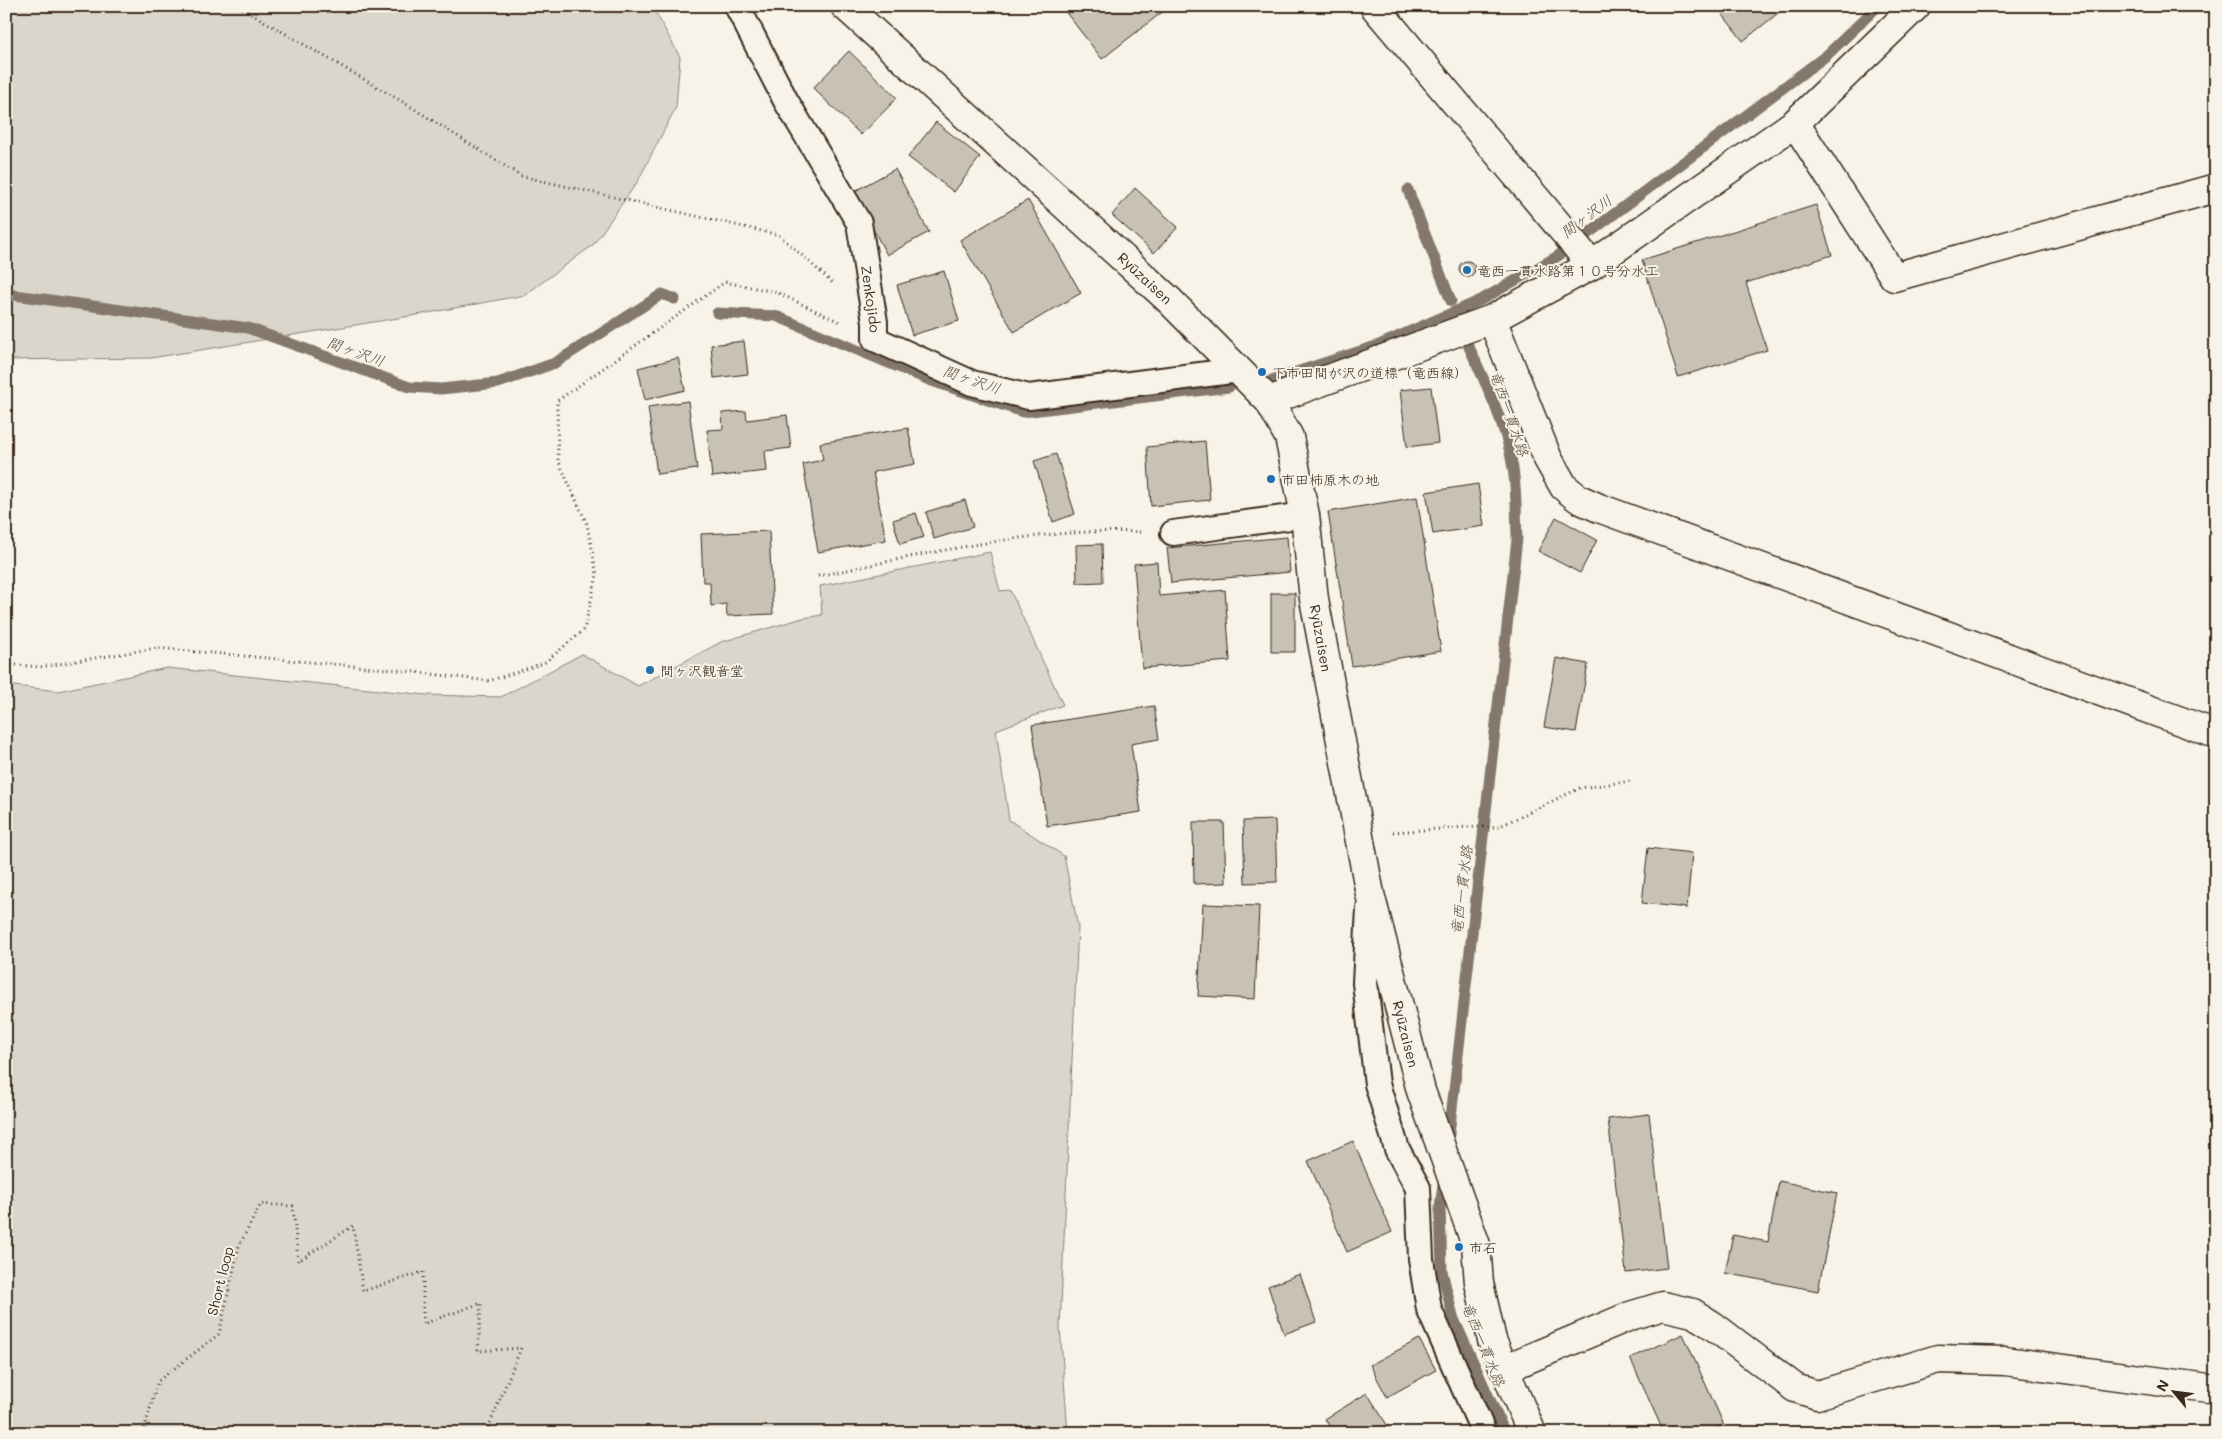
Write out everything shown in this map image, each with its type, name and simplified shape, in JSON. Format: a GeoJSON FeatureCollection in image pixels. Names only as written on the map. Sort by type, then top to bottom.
{"type":"FeatureCollection","features":[{"type":"Feature","properties":{"kind":"street"},"geometry":{"type":"LineString","coordinates":[[1374,6],[1592,265]]}},
{"type":"Feature","properties":{"kind":"street"},"geometry":{"type":"LineString","coordinates":[[1269,401],[1492,320],[1592,265],[1795,123],[1916,6]]}},
{"type":"Feature","properties":{"kind":"street","name":"Ryūzaisen"},"geometry":{"type":"LineString","coordinates":[[847,7],[1168,299],[1269,401],[1288,437],[1305,515],[1314,599],[1370,894],[1421,1091],[1476,1245],[1479,1283],[1492,1340],[1532,1433]]}},
{"type":"Feature","properties":{"kind":"street"},"geometry":{"type":"LineString","coordinates":[[1795,123],[1894,277],[2216,188]]}},
{"type":"Feature","properties":{"kind":"street"},"geometry":{"type":"LineString","coordinates":[[1492,320],[1548,459],[1564,487],[1580,499],[1599,508],[2216,734]]}},
{"type":"Feature","properties":{"kind":"street"},"geometry":{"type":"LineString","coordinates":[[1504,1369],[1630,1316],[1663,1306],[1692,1313],[1699,1317],[1795,1388],[1817,1395],[1938,1359],[2005,1360],[2216,1389]]}},
{"type":"Feature","properties":{"kind":"lane","name":"Zenkojido"},"geometry":{"type":"LineString","coordinates":[[737,6],[786,101],[859,223],[875,322],[875,339],[972,383],[1029,397],[1239,370]]}},
{"type":"Feature","properties":{"kind":"lane"},"geometry":{"type":"LineString","coordinates":[[1173,533],[1305,515]]}},
{"type":"Feature","properties":{"kind":"lane"},"geometry":{"type":"LineString","coordinates":[[1370,894],[1365,983],[1377,1084],[1397,1149],[1418,1188],[1422,1259],[1429,1309],[1484,1433]]}},
{"type":"Feature","properties":{"kind":"path"},"geometry":{"type":"LineString","coordinates":[[238,6],[374,85],[521,176],[779,235],[841,291]]}},
{"type":"Feature","properties":{"kind":"path"},"geometry":{"type":"LineString","coordinates":[[6,664],[40,667],[157,648],[398,670],[490,682],[544,663],[584,630],[597,575],[586,524],[558,460],[558,400],[724,282],[776,292],[875,339]]}},
{"type":"Feature","properties":{"kind":"path"},"geometry":{"type":"LineString","coordinates":[[818,576],[980,544],[1105,530],[1173,533]]}},
{"type":"Feature","properties":{"kind":"path"},"geometry":{"type":"LineString","coordinates":[[1358,834],[1498,827],[1580,788],[1631,780]]}},
{"type":"Feature","properties":{"kind":"path","name":"Short loop"},"geometry":{"type":"LineString","coordinates":[[143,1433],[158,1381],[219,1334],[239,1246],[260,1204],[292,1206],[298,1261],[353,1226],[363,1291],[423,1272],[423,1324],[481,1303],[478,1351],[521,1348],[486,1433]]}},
{"type":"Feature","properties":{"kind":"shaded area"},"geometry":{"type":"Polygon","coordinates":[[[6,6],[652,6],[680,57],[676,107],[638,181],[593,245],[525,295],[417,315],[151,358],[6,360],[6,6]]]}},
{"type":"Feature","properties":{"kind":"shaded area"},"geometry":{"type":"Polygon","coordinates":[[[990,552],[1000,591],[1010,590],[1063,705],[996,730],[1009,820],[1064,856],[1078,927],[1060,1327],[1068,1433],[6,1433],[6,685],[58,691],[167,668],[427,695],[501,697],[582,654],[638,686],[721,642],[803,618],[822,615],[820,586],[990,552]]]}},
{"type":"Feature","properties":{"kind":"building"},"geometry":{"type":"Polygon","coordinates":[[[1061,6],[1170,6],[1102,59],[1061,6]]]}},
{"type":"Feature","properties":{"kind":"building"},"geometry":{"type":"Polygon","coordinates":[[[1716,6],[1787,6],[1743,41],[1716,6]]]}},
{"type":"Feature","properties":{"kind":"building"},"geometry":{"type":"Polygon","coordinates":[[[849,51],[897,98],[861,135],[813,88],[849,51]]]}},
{"type":"Feature","properties":{"kind":"building"},"geometry":{"type":"Polygon","coordinates":[[[936,122],[980,157],[954,192],[908,157],[936,122]]]}},
{"type":"Feature","properties":{"kind":"building"},"geometry":{"type":"Polygon","coordinates":[[[895,169],[929,232],[887,255],[853,192],[895,169]]]}},
{"type":"Feature","properties":{"kind":"building"},"geometry":{"type":"Polygon","coordinates":[[[1135,188],[1178,227],[1154,253],[1112,215],[1135,188]]]}},
{"type":"Feature","properties":{"kind":"building"},"geometry":{"type":"Polygon","coordinates":[[[1028,200],[1081,293],[1014,332],[960,240],[1028,200]]]}},
{"type":"Feature","properties":{"kind":"building"},"geometry":{"type":"Polygon","coordinates":[[[1816,205],[1832,255],[1746,283],[1767,350],[1678,377],[1642,260],[1816,205]]]}},
{"type":"Feature","properties":{"kind":"building","name":"竜西一貫水路第１０号分水工"},"geometry":{"type":"Polygon","coordinates":[[[1467,261],[1475,269],[1467,277],[1459,269],[1467,261]]]}},
{"type":"Feature","properties":{"kind":"building"},"geometry":{"type":"Polygon","coordinates":[[[944,271],[959,321],[912,335],[897,285],[944,271]]]}},
{"type":"Feature","properties":{"kind":"building"},"geometry":{"type":"Polygon","coordinates":[[[744,341],[748,374],[714,378],[711,345],[744,341]]]}},
{"type":"Feature","properties":{"kind":"building"},"geometry":{"type":"Polygon","coordinates":[[[678,358],[685,390],[645,400],[638,368],[678,358]]]}},
{"type":"Feature","properties":{"kind":"building"},"geometry":{"type":"Polygon","coordinates":[[[1431,387],[1438,443],[1407,447],[1400,390],[1431,387]]]}},
{"type":"Feature","properties":{"kind":"building"},"geometry":{"type":"Polygon","coordinates":[[[688,401],[697,469],[657,474],[648,407],[688,401]]]}},
{"type":"Feature","properties":{"kind":"building"},"geometry":{"type":"Polygon","coordinates":[[[746,411],[747,420],[787,415],[791,448],[765,451],[767,471],[712,477],[707,430],[723,429],[722,413],[746,411]]]}},
{"type":"Feature","properties":{"kind":"building"},"geometry":{"type":"Polygon","coordinates":[[[908,428],[915,464],[873,472],[886,540],[818,552],[803,464],[823,460],[820,443],[908,428]]]}},
{"type":"Feature","properties":{"kind":"building"},"geometry":{"type":"Polygon","coordinates":[[[1205,441],[1210,500],[1151,506],[1147,447],[1205,441]]]}},
{"type":"Feature","properties":{"kind":"building"},"geometry":{"type":"Polygon","coordinates":[[[1056,454],[1075,514],[1053,522],[1034,461],[1056,454]]]}},
{"type":"Feature","properties":{"kind":"building"},"geometry":{"type":"Polygon","coordinates":[[[1478,484],[1484,526],[1433,534],[1426,492],[1478,484]]]}},
{"type":"Feature","properties":{"kind":"building"},"geometry":{"type":"Polygon","coordinates":[[[1417,497],[1441,651],[1352,666],[1328,512],[1417,497]]]}},
{"type":"Feature","properties":{"kind":"building"},"geometry":{"type":"Polygon","coordinates":[[[965,500],[973,527],[934,539],[926,512],[965,500]]]}},
{"type":"Feature","properties":{"kind":"building"},"geometry":{"type":"Polygon","coordinates":[[[916,513],[924,537],[900,544],[893,520],[916,513]]]}},
{"type":"Feature","properties":{"kind":"building"},"geometry":{"type":"Polygon","coordinates":[[[1556,517],[1597,540],[1580,573],[1538,551],[1556,517]]]}},
{"type":"Feature","properties":{"kind":"building"},"geometry":{"type":"Polygon","coordinates":[[[769,531],[773,614],[727,616],[726,604],[711,606],[710,582],[703,582],[701,534],[769,531]]]}},
{"type":"Feature","properties":{"kind":"building"},"geometry":{"type":"Polygon","coordinates":[[[1287,537],[1290,572],[1171,583],[1167,548],[1287,537]]]}},
{"type":"Feature","properties":{"kind":"building"},"geometry":{"type":"Polygon","coordinates":[[[1102,544],[1103,582],[1077,583],[1076,545],[1102,544]]]}},
{"type":"Feature","properties":{"kind":"building"},"geometry":{"type":"Polygon","coordinates":[[[1157,562],[1159,596],[1225,590],[1230,661],[1142,668],[1134,564],[1157,562]]]}},
{"type":"Feature","properties":{"kind":"building"},"geometry":{"type":"Polygon","coordinates":[[[1271,593],[1295,593],[1295,652],[1271,652],[1271,593]]]}},
{"type":"Feature","properties":{"kind":"building"},"geometry":{"type":"Polygon","coordinates":[[[1556,658],[1588,664],[1576,732],[1544,727],[1556,658]]]}},
{"type":"Feature","properties":{"kind":"building"},"geometry":{"type":"Polygon","coordinates":[[[1154,706],[1159,739],[1131,744],[1141,812],[1047,826],[1032,725],[1154,706]]]}},
{"type":"Feature","properties":{"kind":"building"},"geometry":{"type":"Polygon","coordinates":[[[1275,820],[1277,882],[1245,883],[1243,821],[1275,820]]]}},
{"type":"Feature","properties":{"kind":"building"},"geometry":{"type":"Polygon","coordinates":[[[1193,822],[1224,822],[1226,883],[1194,884],[1193,822]]]}},
{"type":"Feature","properties":{"kind":"building"},"geometry":{"type":"Polygon","coordinates":[[[1648,848],[1692,853],[1687,908],[1642,903],[1648,848]]]}},
{"type":"Feature","properties":{"kind":"building"},"geometry":{"type":"Polygon","coordinates":[[[1203,904],[1259,906],[1255,999],[1198,996],[1203,904]]]}},
{"type":"Feature","properties":{"kind":"building"},"geometry":{"type":"Polygon","coordinates":[[[1649,1114],[1667,1268],[1626,1273],[1608,1119],[1649,1114]]]}},
{"type":"Feature","properties":{"kind":"building"},"geometry":{"type":"Polygon","coordinates":[[[1353,1141],[1392,1232],[1347,1252],[1308,1161],[1353,1141]]]}},
{"type":"Feature","properties":{"kind":"building"},"geometry":{"type":"Polygon","coordinates":[[[1779,1181],[1837,1193],[1818,1291],[1725,1273],[1733,1235],[1768,1242],[1779,1181]]]}},
{"type":"Feature","properties":{"kind":"building"},"geometry":{"type":"Polygon","coordinates":[[[1300,1274],[1316,1322],[1284,1334],[1268,1286],[1300,1274]]]}},
{"type":"Feature","properties":{"kind":"building"},"geometry":{"type":"Polygon","coordinates":[[[1683,1334],[1724,1425],[1705,1433],[1664,1433],[1630,1358],[1683,1334]]]}},
{"type":"Feature","properties":{"kind":"building"},"geometry":{"type":"Polygon","coordinates":[[[1419,1339],[1436,1370],[1387,1397],[1370,1365],[1419,1339]]]}},
{"type":"Feature","properties":{"kind":"building"},"geometry":{"type":"Polygon","coordinates":[[[1367,1393],[1392,1433],[1334,1433],[1325,1419],[1367,1393]]]}},
{"type":"Feature","properties":{"kind":"waterway","name":"間ヶ沢川"},"geometry":{"type":"LineString","coordinates":[[1272,380],[1379,345],[1481,300],[1558,256],[1827,55],[1878,6]]}},
{"type":"Feature","properties":{"kind":"waterway","name":"竜西一貫水路"},"geometry":{"type":"LineString","coordinates":[[1408,190],[1451,301]]}},
{"type":"Feature","properties":{"kind":"waterway","name":"間ヶ沢川"},"geometry":{"type":"LineString","coordinates":[[6,296],[15,295],[248,328],[409,387],[441,389],[498,383],[555,363],[662,294],[675,299]]}},
{"type":"Feature","properties":{"kind":"waterway","name":"間ヶ沢川"},"geometry":{"type":"LineString","coordinates":[[717,313],[776,316],[929,380],[1023,412],[1229,387]]}},
{"type":"Feature","properties":{"kind":"waterway","name":"竜西一貫水路"},"geometry":{"type":"LineString","coordinates":[[1448,1143],[1517,539],[1515,482],[1509,449],[1494,404],[1469,347]]}},
{"type":"Feature","properties":{"kind":"waterway","name":"竜西一貫水路"},"geometry":{"type":"LineString","coordinates":[[1444,1177],[1440,1207],[1442,1271],[1453,1317],[1505,1433]]}},
{"type":"Feature","properties":{"kind":"place","name":"竜西一貫水路第１０号分水工"},"geometry":{"type":"Point","coordinates":[1467,270]}},
{"type":"Feature","properties":{"kind":"place","name":"下市田間が沢の道標（竜西線）"},"geometry":{"type":"Point","coordinates":[1262,372]}},
{"type":"Feature","properties":{"kind":"place","name":"市田柿原木の地"},"geometry":{"type":"Point","coordinates":[1271,479]}},
{"type":"Feature","properties":{"kind":"place","name":"間ヶ沢観音堂"},"geometry":{"type":"Point","coordinates":[650,670]}},
{"type":"Feature","properties":{"kind":"place","name":"市石"},"geometry":{"type":"Point","coordinates":[1459,1247]}}]}
